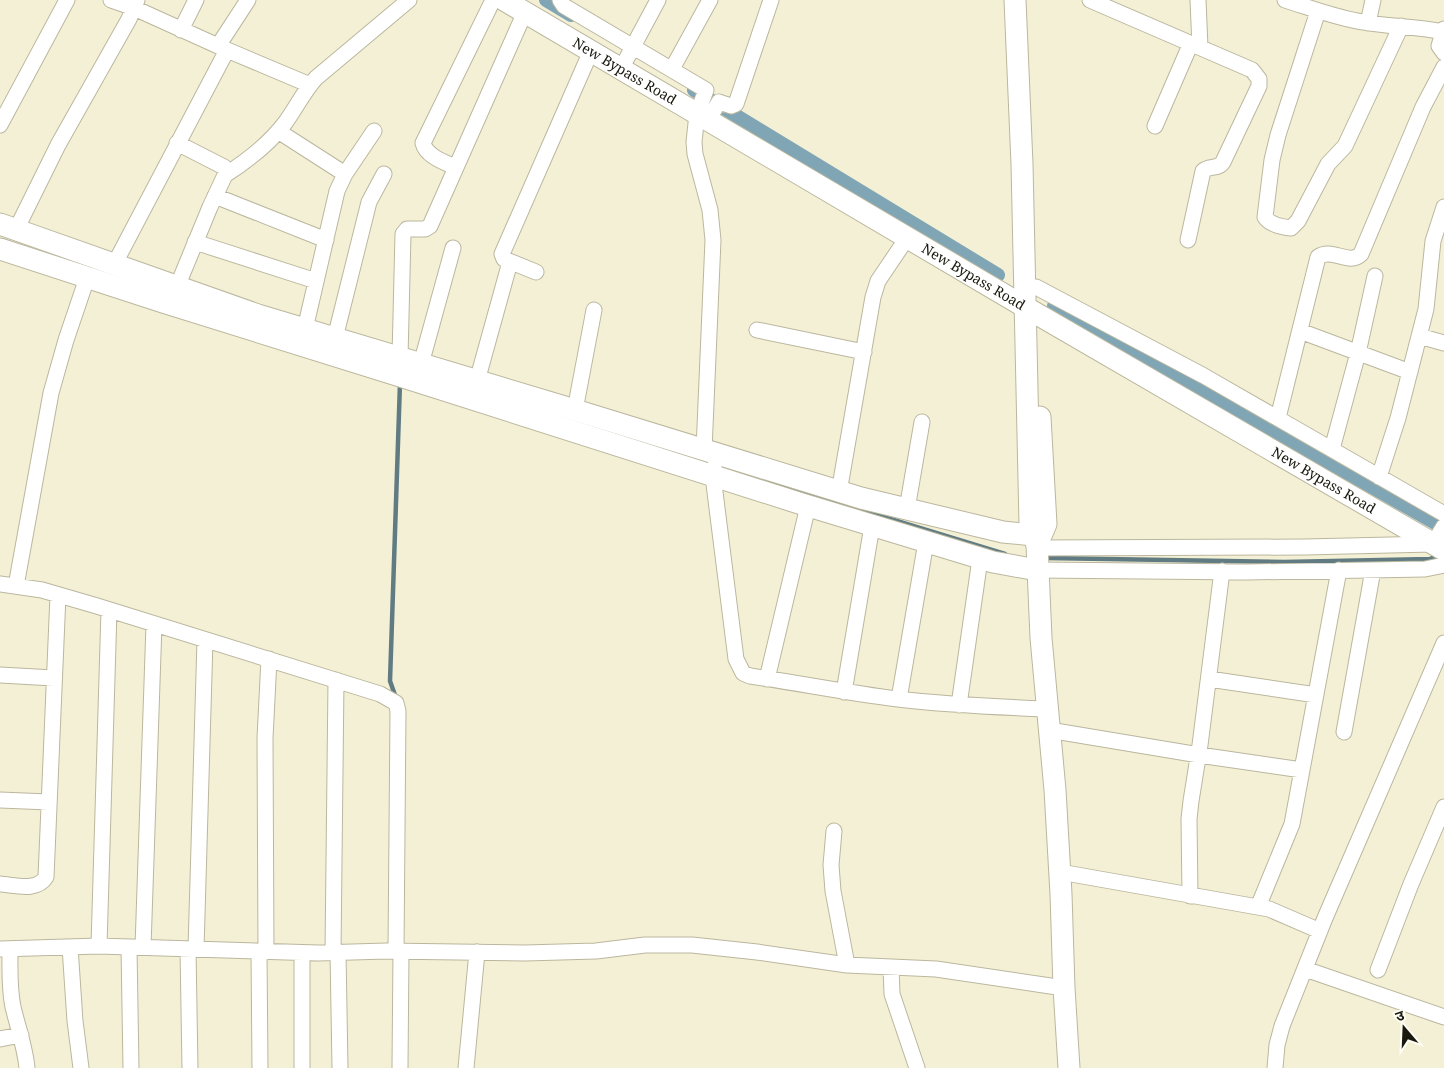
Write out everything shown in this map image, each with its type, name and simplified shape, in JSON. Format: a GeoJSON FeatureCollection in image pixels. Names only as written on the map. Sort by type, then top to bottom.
{"type":"FeatureCollection","features":[{"type":"Feature","properties":{"kind":"street"},"geometry":{"type":"LineString","coordinates":[[0,125],[67,0]]}},
{"type":"Feature","properties":{"kind":"street"},"geometry":{"type":"LineString","coordinates":[[110,0],[136,4],[181,30],[310,85]]}},
{"type":"Feature","properties":{"kind":"street"},"geometry":{"type":"LineString","coordinates":[[181,30],[196,0]]}},
{"type":"Feature","properties":{"kind":"street"},"geometry":{"type":"LineString","coordinates":[[114,265],[248,0]]}},
{"type":"Feature","properties":{"kind":"street"},"geometry":{"type":"LineString","coordinates":[[225,175],[250,157],[278,130],[310,85],[409,0]]}},
{"type":"Feature","properties":{"kind":"street"},"geometry":{"type":"LineString","coordinates":[[456,168],[428,153],[424,149],[423,143],[493,0]]}},
{"type":"Feature","properties":{"kind":"street","name":"New Bypass Road"},"geometry":{"type":"LineString","coordinates":[[504,0],[591,51],[628,56],[907,238],[1031,310],[1440,538]]}},
{"type":"Feature","properties":{"kind":"street"},"geometry":{"type":"LineString","coordinates":[[560,0],[564,6],[628,56],[672,69],[704,89],[707,107],[694,133],[695,154],[710,210],[713,240],[713,463],[736,659],[743,672],[750,676],[844,692],[959,705],[1048,720],[1198,755],[1302,770]]}},
{"type":"Feature","properties":{"kind":"street"},"geometry":{"type":"LineString","coordinates":[[628,56],[658,0]]}},
{"type":"Feature","properties":{"kind":"street"},"geometry":{"type":"LineString","coordinates":[[672,69],[710,0]]}},
{"type":"Feature","properties":{"kind":"street"},"geometry":{"type":"LineString","coordinates":[[707,107],[723,102],[731,106],[736,104],[771,0]]}},
{"type":"Feature","properties":{"kind":"street"},"geometry":{"type":"LineString","coordinates":[[1014,0],[1031,310],[1028,461],[1030,525],[1036,542],[1041,638],[1060,872],[1069,1068]]}},
{"type":"Feature","properties":{"kind":"street"},"geometry":{"type":"LineString","coordinates":[[1026,0],[1033,98],[1036,287],[1031,310]]}},
{"type":"Feature","properties":{"kind":"street"},"geometry":{"type":"LineString","coordinates":[[1090,0],[1252,70],[1259,79],[1259,86],[1223,162],[1219,167],[1205,168],[1203,171],[1188,240]]}},
{"type":"Feature","properties":{"kind":"street"},"geometry":{"type":"LineString","coordinates":[[1155,126],[1196,45],[1198,0]]}},
{"type":"Feature","properties":{"kind":"street"},"geometry":{"type":"LineString","coordinates":[[1285,0],[1338,17],[1368,23],[1444,30],[1440,46],[1444,52]]}},
{"type":"Feature","properties":{"kind":"street"},"geometry":{"type":"LineString","coordinates":[[1368,23],[1373,0]]}},
{"type":"Feature","properties":{"kind":"street"},"geometry":{"type":"LineString","coordinates":[[136,4],[58,145],[8,227],[258,316],[305,328],[575,410],[713,463],[808,506],[980,559],[1038,570],[1373,570],[1425,569],[1444,564]]}},
{"type":"Feature","properties":{"kind":"street"},"geometry":{"type":"LineString","coordinates":[[1318,11],[1278,135],[1272,160],[1265,217],[1271,223],[1286,228],[1291,228],[1298,221],[1328,164],[1345,146],[1402,26]]}},
{"type":"Feature","properties":{"kind":"street"},"geometry":{"type":"LineString","coordinates":[[400,357],[403,234],[408,229],[425,229],[430,226],[525,12]]}},
{"type":"Feature","properties":{"kind":"street"},"geometry":{"type":"LineString","coordinates":[[536,272],[504,260],[502,254],[591,51]]}},
{"type":"Feature","properties":{"kind":"street"},"geometry":{"type":"LineString","coordinates":[[1278,418],[1318,257],[1328,253],[1351,259],[1356,258],[1360,254],[1423,107],[1444,67]]}},
{"type":"Feature","properties":{"kind":"street"},"geometry":{"type":"LineString","coordinates":[[278,130],[345,174]]}},
{"type":"Feature","properties":{"kind":"street"},"geometry":{"type":"LineString","coordinates":[[305,328],[337,191],[345,174],[374,131]]}},
{"type":"Feature","properties":{"kind":"street"},"geometry":{"type":"LineString","coordinates":[[177,143],[224,167],[226,170],[177,287]]}},
{"type":"Feature","properties":{"kind":"street"},"geometry":{"type":"LineString","coordinates":[[335,338],[369,202],[384,174]]}},
{"type":"Feature","properties":{"kind":"street"},"geometry":{"type":"LineString","coordinates":[[215,196],[326,240]]}},
{"type":"Feature","properties":{"kind":"street"},"geometry":{"type":"LineString","coordinates":[[1379,476],[1398,418],[1420,336],[1426,309],[1434,241],[1444,207]]}},
{"type":"Feature","properties":{"kind":"street"},"geometry":{"type":"LineString","coordinates":[[839,492],[873,297],[878,281],[907,238]]}},
{"type":"Feature","properties":{"kind":"street"},"geometry":{"type":"LineString","coordinates":[[195,242],[316,281]]}},
{"type":"Feature","properties":{"kind":"street"},"geometry":{"type":"LineString","coordinates":[[421,364],[453,248]]}},
{"type":"Feature","properties":{"kind":"street"},"geometry":{"type":"LineString","coordinates":[[0,249],[87,278],[713,463],[1003,532],[1036,542],[1305,547],[1440,538]]}},
{"type":"Feature","properties":{"kind":"street"},"geometry":{"type":"LineString","coordinates":[[477,381],[510,262]]}},
{"type":"Feature","properties":{"kind":"street"},"geometry":{"type":"LineString","coordinates":[[1332,449],[1358,353],[1375,276]]}},
{"type":"Feature","properties":{"kind":"street"},"geometry":{"type":"LineString","coordinates":[[87,278],[66,340],[51,393],[4,587],[58,595],[109,610],[391,698],[398,706],[400,1068]]}},
{"type":"Feature","properties":{"kind":"street"},"geometry":{"type":"LineString","coordinates":[[1036,287],[1204,376],[1444,514]]}},
{"type":"Feature","properties":{"kind":"street"},"geometry":{"type":"LineString","coordinates":[[575,410],[594,310]]}},
{"type":"Feature","properties":{"kind":"street"},"geometry":{"type":"LineString","coordinates":[[757,330],[864,352]]}},
{"type":"Feature","properties":{"kind":"street"},"geometry":{"type":"LineString","coordinates":[[1300,331],[1410,372]]}},
{"type":"Feature","properties":{"kind":"street"},"geometry":{"type":"LineString","coordinates":[[1420,336],[1444,343]]}},
{"type":"Feature","properties":{"kind":"street"},"geometry":{"type":"LineString","coordinates":[[907,509],[922,422]]}},
{"type":"Feature","properties":{"kind":"street"},"geometry":{"type":"LineString","coordinates":[[767,679],[808,506]]}},
{"type":"Feature","properties":{"kind":"street"},"geometry":{"type":"LineString","coordinates":[[844,692],[872,526]]}},
{"type":"Feature","properties":{"kind":"street"},"geometry":{"type":"LineString","coordinates":[[899,699],[926,542]]}},
{"type":"Feature","properties":{"kind":"street"},"geometry":{"type":"LineString","coordinates":[[959,705],[980,559]]}},
{"type":"Feature","properties":{"kind":"street"},"geometry":{"type":"LineString","coordinates":[[1258,907],[1292,824],[1339,570]]}},
{"type":"Feature","properties":{"kind":"street"},"geometry":{"type":"LineString","coordinates":[[1344,732],[1373,570]]}},
{"type":"Feature","properties":{"kind":"street"},"geometry":{"type":"LineString","coordinates":[[1190,896],[1189,820],[1222,571]]}},
{"type":"Feature","properties":{"kind":"street"},"geometry":{"type":"LineString","coordinates":[[0,884],[36,886],[43,882],[46,876],[58,595]]}},
{"type":"Feature","properties":{"kind":"street"},"geometry":{"type":"LineString","coordinates":[[99,946],[109,610]]}},
{"type":"Feature","properties":{"kind":"street"},"geometry":{"type":"LineString","coordinates":[[131,1068],[154,624]]}},
{"type":"Feature","properties":{"kind":"street"},"geometry":{"type":"LineString","coordinates":[[190,1068],[192,949],[205,640]]}},
{"type":"Feature","properties":{"kind":"street"},"geometry":{"type":"LineString","coordinates":[[1275,1068],[1277,1045],[1282,1026],[1320,931],[1444,643]]}},
{"type":"Feature","properties":{"kind":"street"},"geometry":{"type":"LineString","coordinates":[[260,1068],[269,659]]}},
{"type":"Feature","properties":{"kind":"street"},"geometry":{"type":"LineString","coordinates":[[0,675],[54,678]]}},
{"type":"Feature","properties":{"kind":"street"},"geometry":{"type":"LineString","coordinates":[[1209,679],[1316,695]]}},
{"type":"Feature","properties":{"kind":"street"},"geometry":{"type":"LineString","coordinates":[[336,680],[336,952],[340,1068]]}},
{"type":"Feature","properties":{"kind":"street"},"geometry":{"type":"LineString","coordinates":[[0,800],[49,802]]}},
{"type":"Feature","properties":{"kind":"street"},"geometry":{"type":"LineString","coordinates":[[1378,970],[1411,884],[1444,807]]}},
{"type":"Feature","properties":{"kind":"street"},"geometry":{"type":"LineString","coordinates":[[834,831],[831,865],[833,891],[847,965]]}},
{"type":"Feature","properties":{"kind":"street"},"geometry":{"type":"LineString","coordinates":[[1060,872],[1258,907],[1282,914],[1320,931]]}},
{"type":"Feature","properties":{"kind":"street"},"geometry":{"type":"LineString","coordinates":[[27,1068],[13,1006],[5,949],[99,946],[302,953],[477,952],[596,951],[645,945],[692,945],[847,965],[936,969],[1064,988]]}},
{"type":"Feature","properties":{"kind":"street"},"geometry":{"type":"LineString","coordinates":[[70,947],[75,1021],[81,1068]]}},
{"type":"Feature","properties":{"kind":"street"},"geometry":{"type":"LineString","coordinates":[[466,1068],[477,952]]}},
{"type":"Feature","properties":{"kind":"street"},"geometry":{"type":"LineString","coordinates":[[302,953],[302,1068]]}},
{"type":"Feature","properties":{"kind":"street"},"geometry":{"type":"LineString","coordinates":[[891,966],[892,994],[917,1068]]}},
{"type":"Feature","properties":{"kind":"street"},"geometry":{"type":"LineString","coordinates":[[1305,969],[1444,1017]]}},
{"type":"Feature","properties":{"kind":"street"},"geometry":{"type":"LineString","coordinates":[[0,1039],[21,1035]]}},
{"type":"Feature","properties":{"kind":"waterway"},"geometry":{"type":"LineString","coordinates":[[546,0],[571,15]]}},
{"type":"Feature","properties":{"kind":"waterway"},"geometry":{"type":"LineString","coordinates":[[694,90],[998,275]]}},
{"type":"Feature","properties":{"kind":"waterway"},"geometry":{"type":"LineString","coordinates":[[1054,306],[1444,528]]}},
{"type":"Feature","properties":{"kind":"waterway"},"geometry":{"type":"LineString","coordinates":[[396,698],[390,681],[400,383]]}},
{"type":"Feature","properties":{"kind":"waterway"},"geometry":{"type":"LineString","coordinates":[[740,473],[1005,554]]}},
{"type":"Feature","properties":{"kind":"waterway"},"geometry":{"type":"LineString","coordinates":[[1046,558],[1284,562],[1430,559],[1436,557]]}}]}
